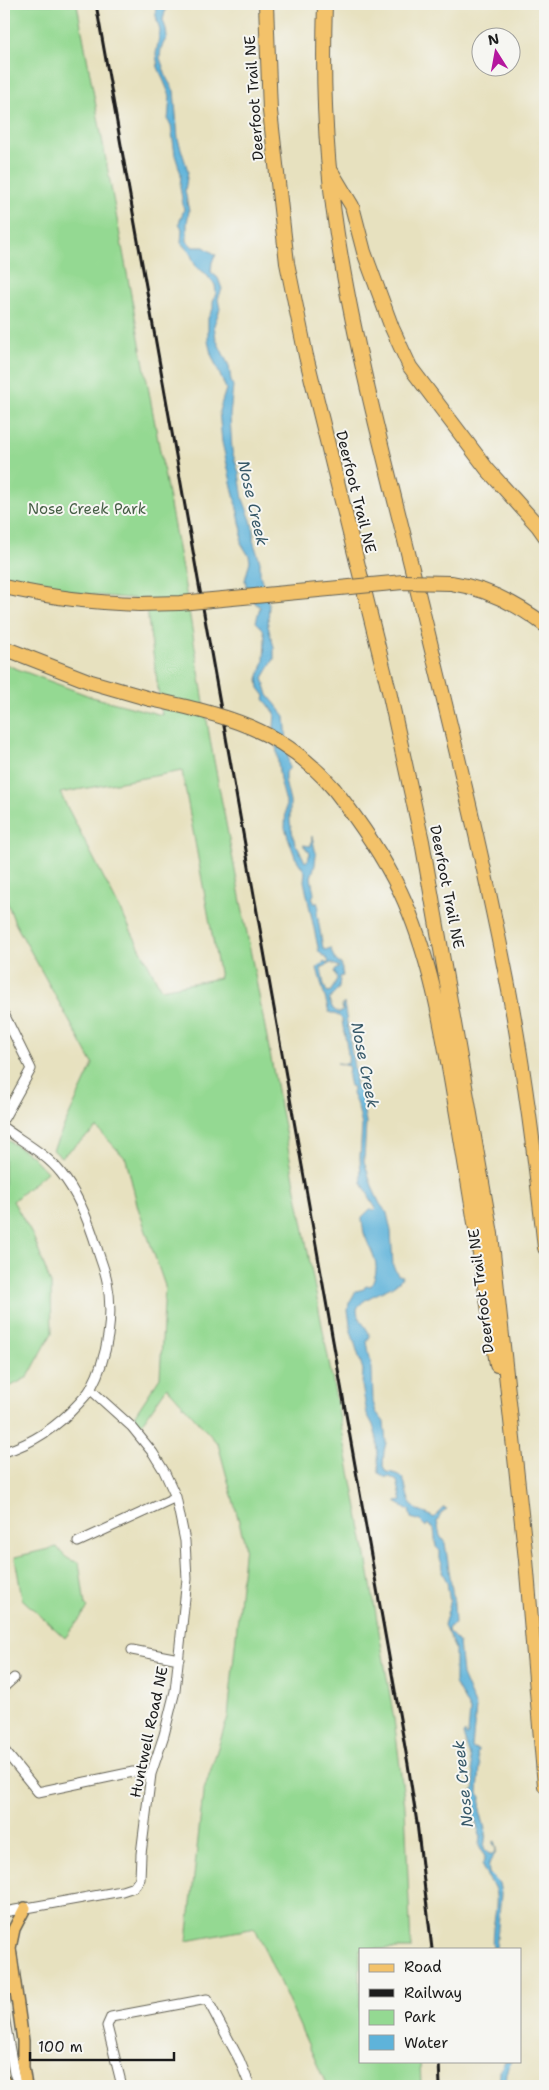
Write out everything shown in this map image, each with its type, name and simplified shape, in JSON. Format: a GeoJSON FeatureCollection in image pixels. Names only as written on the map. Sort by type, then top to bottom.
{"type":"FeatureCollection","features":[{"type":"Feature","properties":{"kind":"highway","name":"Deerfoot Trail NE"},"geometry":{"type":"LineString","coordinates":[[266,4],[270,111],[287,263],[306,356],[389,691],[424,850],[492,1234],[514,1433],[545,1786]]}},
{"type":"Feature","properties":{"kind":"highway"},"geometry":{"type":"LineString","coordinates":[[325,4],[324,38],[328,166],[340,256],[361,360],[463,776],[505,968],[535,1152],[545,1248]]}},
{"type":"Feature","properties":{"kind":"highway"},"geometry":{"type":"LineString","coordinates":[[328,166],[352,206],[364,252],[392,328],[410,367],[487,469],[545,536]]}},
{"type":"Feature","properties":{"kind":"highway"},"geometry":{"type":"LineString","coordinates":[[4,587],[94,603],[139,604],[180,603],[402,582],[451,583],[490,592],[512,603],[545,625]]}},
{"type":"Feature","properties":{"kind":"highway"},"geometry":{"type":"LineString","coordinates":[[4,648],[91,682],[150,699],[212,713],[265,733],[280,741],[306,760],[334,789],[369,837],[388,868],[411,917],[428,967],[445,1043],[501,1392],[514,1433]]}},
{"type":"Feature","properties":{"kind":"main road"},"geometry":{"type":"LineString","coordinates":[[23,2067],[23,2041],[10,1948],[14,1929],[25,1908]]}},
{"type":"Feature","properties":{"kind":"main road"},"geometry":{"type":"LineString","coordinates":[[4,1964],[26,2086]]}},
{"type":"Feature","properties":{"kind":"street"},"geometry":{"type":"LineString","coordinates":[[4,1014],[31,1069],[4,1118]]}},
{"type":"Feature","properties":{"kind":"street"},"geometry":{"type":"LineString","coordinates":[[4,1128],[50,1161],[62,1174],[76,1195],[92,1234],[107,1281],[110,1312],[107,1339],[100,1369],[91,1390],[64,1419],[40,1436],[18,1448],[4,1452]]}},
{"type":"Feature","properties":{"kind":"street","name":"Huntwell Road NE"},"geometry":{"type":"LineString","coordinates":[[4,1912],[122,1891],[134,1887],[140,1879],[141,1854],[151,1774],[164,1735],[174,1691],[187,1579],[185,1541],[176,1497],[153,1453],[132,1427],[91,1390]]}},
{"type":"Feature","properties":{"kind":"street"},"geometry":{"type":"LineString","coordinates":[[78,1542],[176,1497]]}},
{"type":"Feature","properties":{"kind":"street"},"geometry":{"type":"LineString","coordinates":[[132,1650],[179,1659]]}},
{"type":"Feature","properties":{"kind":"street"},"geometry":{"type":"LineString","coordinates":[[4,1688],[14,1678]]}},
{"type":"Feature","properties":{"kind":"street"},"geometry":{"type":"LineString","coordinates":[[4,1750],[38,1792],[133,1772],[151,1774]]}},
{"type":"Feature","properties":{"kind":"street"},"geometry":{"type":"LineString","coordinates":[[122,2086],[107,2026],[111,2017],[207,1999],[239,2059],[250,2086]]}},
{"type":"Feature","properties":{"kind":"street"},"geometry":{"type":"LineString","coordinates":[[4,2016],[14,2073],[19,2086]]}},
{"type":"Feature","properties":{"kind":"green space","name":"Nose Creek Park"},"geometry":{"type":"Polygon","coordinates":[[[4,4],[77,4],[184,580],[211,745],[365,1550],[394,1719],[405,1806],[411,1948],[359,1948],[359,2062],[420,2062],[421,2086],[327,2086],[255,1928],[187,1941],[203,1793],[228,1717],[245,1544],[218,1444],[167,1387],[140,1426],[133,1418],[160,1377],[165,1286],[138,1208],[126,1159],[97,1128],[61,1157],[53,1150],[93,1064],[15,923],[4,894],[4,664],[92,697],[162,715],[145,599],[109,597],[4,579],[4,4]],[[182,771],[60,793],[161,989],[220,978],[182,771]]]}},
{"type":"Feature","properties":{"kind":"green space"},"geometry":{"type":"Polygon","coordinates":[[[4,1138],[31,1155],[47,1172],[13,1201],[33,1236],[51,1284],[52,1333],[28,1377],[4,1390],[4,1138]]]}},
{"type":"Feature","properties":{"kind":"green space"},"geometry":{"type":"Polygon","coordinates":[[[57,1547],[66,1557],[79,1562],[85,1605],[88,1608],[65,1638],[22,1599],[15,1557],[57,1547]]]}},
{"type":"Feature","properties":{"kind":"water"},"geometry":{"type":"Polygon","coordinates":[[[155,4],[167,4],[163,20],[167,37],[161,48],[160,58],[167,79],[174,91],[178,139],[188,171],[185,191],[189,211],[187,241],[193,247],[204,247],[216,255],[212,262],[211,272],[218,278],[222,289],[218,299],[220,309],[214,325],[216,339],[229,366],[233,386],[230,416],[232,451],[239,473],[243,499],[254,532],[253,540],[260,562],[260,575],[269,604],[268,626],[274,647],[274,659],[263,678],[268,695],[285,716],[289,769],[285,773],[285,781],[290,802],[290,822],[295,844],[305,862],[308,860],[310,853],[303,845],[311,846],[312,836],[316,854],[311,877],[314,894],[312,898],[315,904],[317,902],[319,908],[317,913],[323,948],[325,950],[331,948],[334,958],[341,964],[343,976],[340,977],[339,988],[329,1000],[333,1009],[339,1013],[343,1011],[342,1006],[344,1003],[355,1084],[363,1095],[365,1107],[363,1108],[366,1122],[364,1161],[373,1189],[380,1204],[387,1213],[391,1231],[393,1266],[398,1275],[403,1276],[393,1286],[366,1300],[357,1309],[357,1313],[370,1336],[367,1342],[372,1369],[373,1402],[376,1412],[384,1422],[386,1443],[383,1466],[386,1472],[400,1476],[410,1502],[416,1509],[434,1518],[444,1508],[447,1509],[442,1512],[437,1522],[440,1536],[445,1543],[454,1603],[455,1624],[449,1627],[448,1631],[459,1642],[462,1675],[476,1708],[472,1747],[478,1750],[480,1766],[478,1793],[481,1797],[480,1810],[486,1833],[484,1848],[489,1854],[494,1854],[496,1850],[490,1863],[489,1873],[499,1883],[501,1894],[496,1948],[493,1948],[492,1942],[496,1895],[494,1887],[482,1866],[485,1857],[479,1846],[480,1835],[474,1817],[475,1807],[472,1791],[475,1787],[470,1757],[463,1734],[465,1732],[466,1736],[468,1735],[470,1711],[455,1683],[455,1649],[444,1625],[450,1603],[447,1582],[442,1572],[443,1566],[440,1559],[440,1551],[436,1547],[434,1529],[427,1524],[426,1527],[420,1521],[411,1518],[409,1510],[395,1502],[402,1501],[397,1481],[390,1477],[384,1477],[379,1473],[377,1439],[367,1414],[362,1385],[363,1370],[351,1331],[349,1303],[356,1291],[364,1289],[366,1285],[371,1286],[376,1271],[375,1259],[364,1233],[362,1217],[370,1209],[374,1211],[376,1209],[362,1183],[360,1157],[362,1126],[358,1107],[352,1094],[353,1087],[350,1086],[348,1077],[349,1066],[337,1063],[348,1064],[342,1019],[329,1012],[317,968],[324,962],[327,964],[329,961],[319,952],[304,881],[305,872],[295,857],[285,828],[286,802],[280,780],[274,727],[275,713],[264,699],[265,696],[259,688],[258,679],[264,661],[265,638],[263,629],[256,622],[260,607],[254,602],[245,580],[250,561],[241,543],[242,531],[222,442],[219,411],[226,389],[211,354],[208,341],[208,318],[213,309],[216,293],[215,285],[205,273],[196,267],[190,253],[181,243],[182,229],[179,223],[184,210],[180,187],[181,174],[175,155],[171,125],[168,121],[170,96],[158,67],[156,54],[160,31],[155,4]],[[331,963],[321,968],[327,992],[331,991],[337,979],[334,971],[339,967],[331,963]]]}},
{"type":"Feature","properties":{"kind":"water"},"geometry":{"type":"Polygon","coordinates":[[[504,2062],[511,2062],[507,2070],[506,2086],[499,2086],[500,2071],[504,2062]]]}},
{"type":"Feature","properties":{"kind":"railway"},"geometry":{"type":"LineString","coordinates":[[96,4],[408,1764],[432,1948]]}},
{"type":"Feature","properties":{"kind":"railway"},"geometry":{"type":"LineString","coordinates":[[439,2062],[440,2086]]}},
{"type":"Feature","properties":{"kind":"water label","name":"Nose Creek"},"geometry":{"type":"Point","coordinates":[253,503]}},
{"type":"Feature","properties":{"kind":"water label","name":"Nose Creek"},"geometry":{"type":"Point","coordinates":[365,1065]}},
{"type":"Feature","properties":{"kind":"water label","name":"Nose Creek"},"geometry":{"type":"Point","coordinates":[463,1784]}}]}
